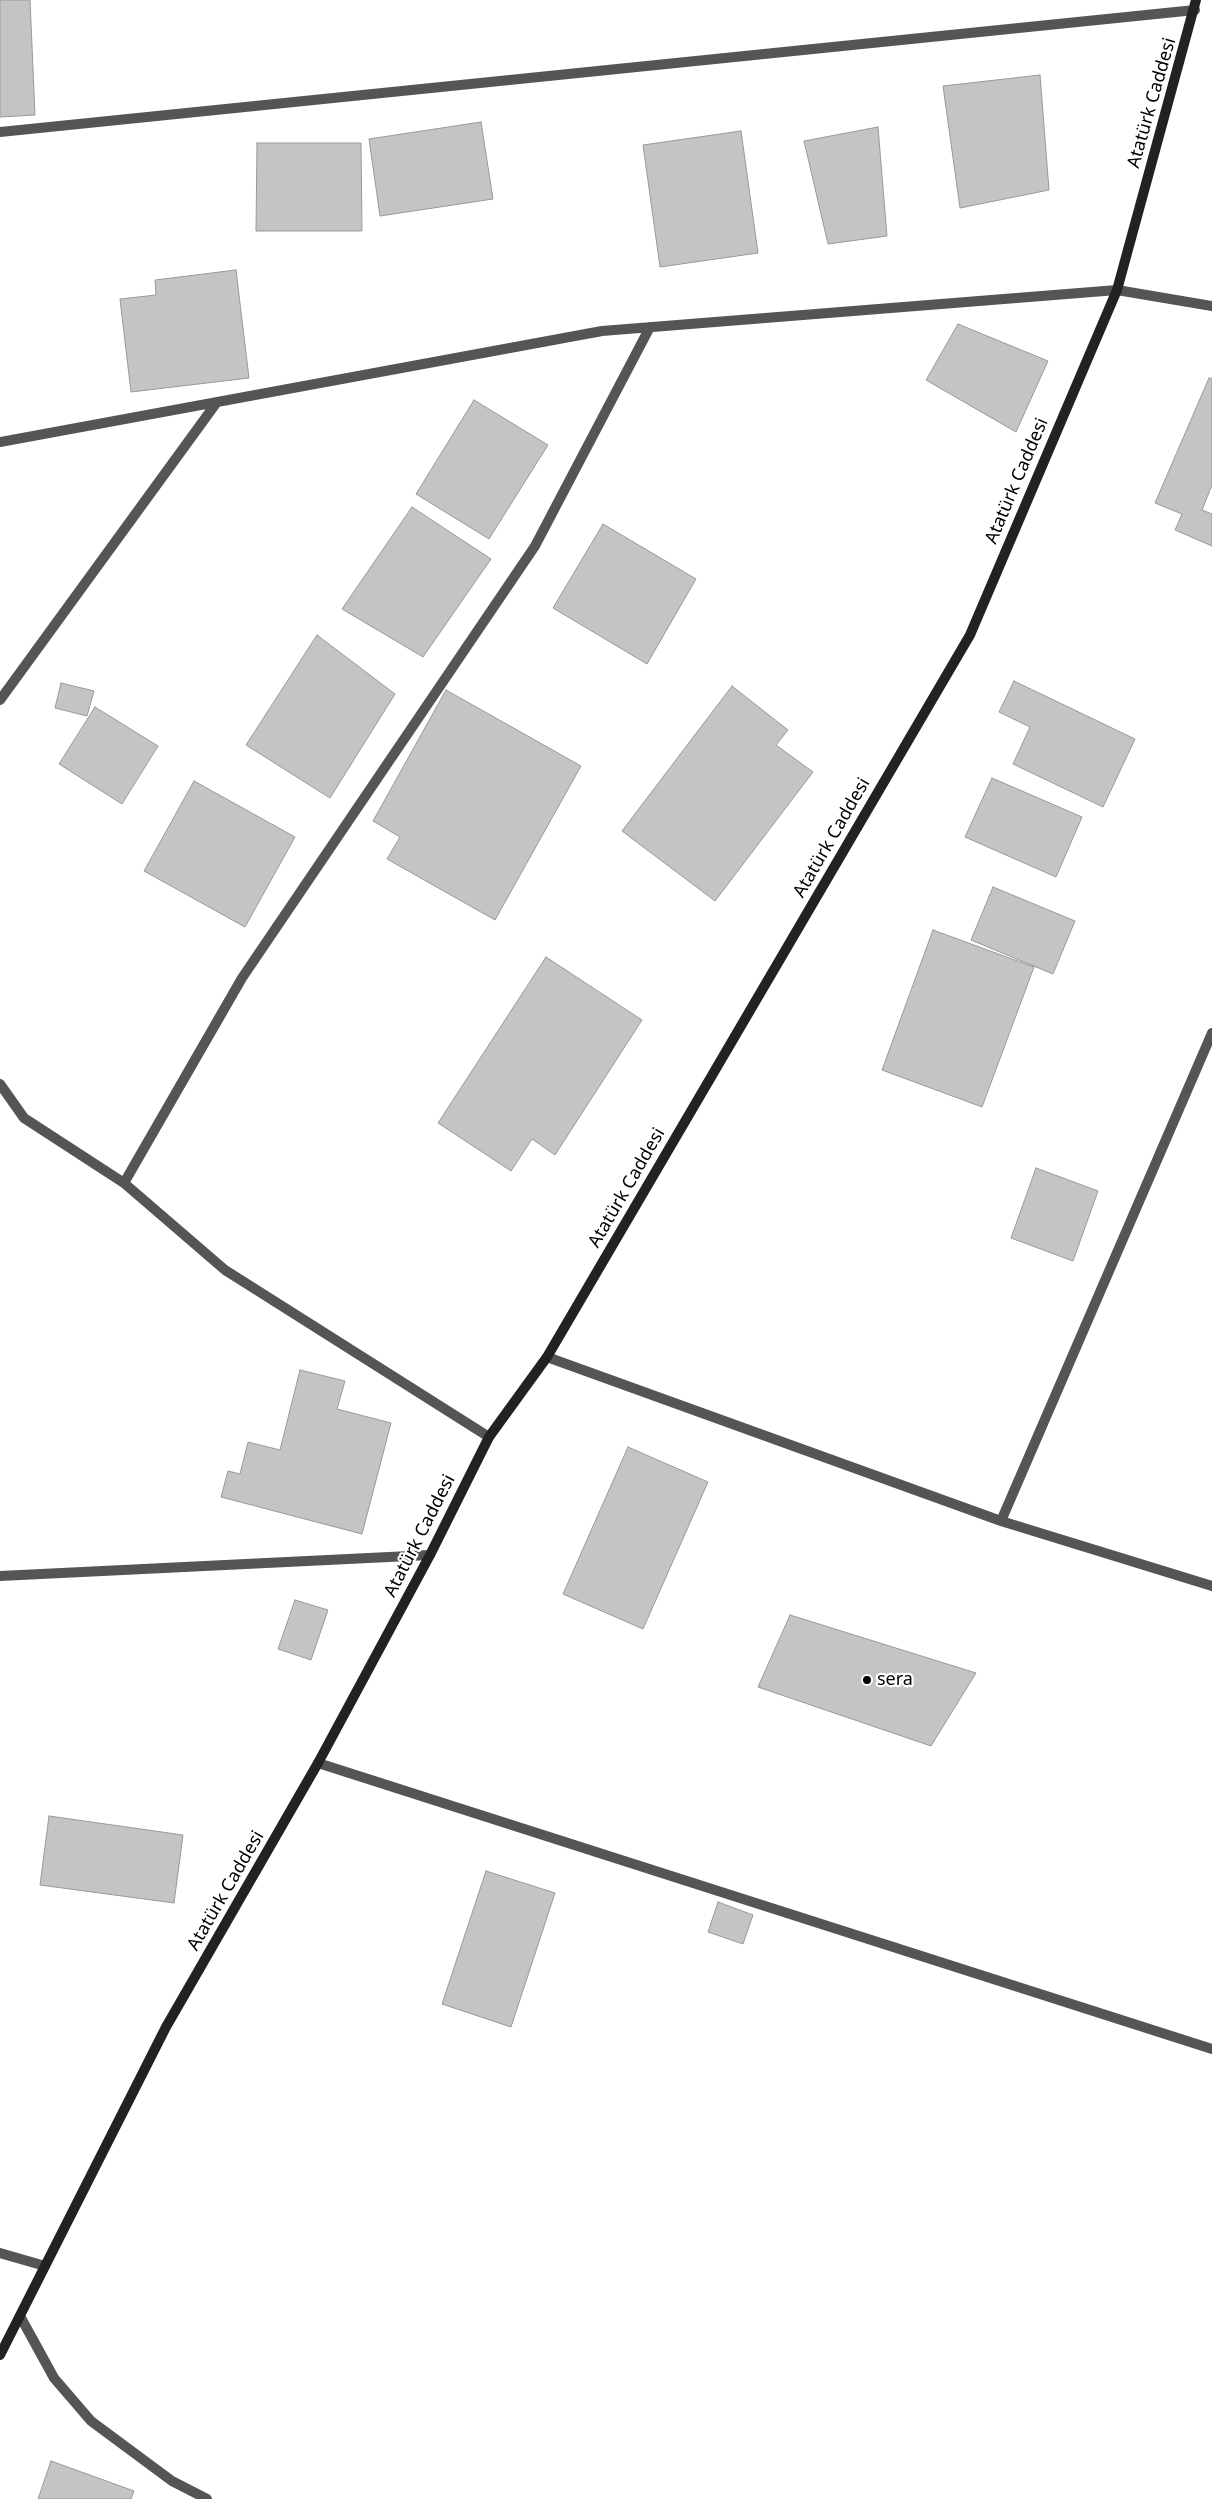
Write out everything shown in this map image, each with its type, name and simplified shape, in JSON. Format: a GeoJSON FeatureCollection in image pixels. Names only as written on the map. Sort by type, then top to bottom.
{"type":"FeatureCollection","features":[{"type":"Feature","properties":{"kind":"main road","name":"Atatürk Caddesi"},"geometry":{"type":"LineString","coordinates":[[0,2355],[166,2027],[318,1763],[430,1555],[489,1437],[547,1357],[970,634],[1117,290],[1195,5]]}},
{"type":"Feature","properties":{"kind":"street"},"geometry":{"type":"LineString","coordinates":[[0,132],[1195,5]]}},
{"type":"Feature","properties":{"kind":"street"},"geometry":{"type":"LineString","coordinates":[[0,442],[585,333],[1117,290],[1212,306]]}},
{"type":"Feature","properties":{"kind":"street"},"geometry":{"type":"LineString","coordinates":[[124,1183],[242,978],[535,546],[650,327]]}},
{"type":"Feature","properties":{"kind":"street"},"geometry":{"type":"LineString","coordinates":[[0,700],[217,402]]}},
{"type":"Feature","properties":{"kind":"street"},"geometry":{"type":"LineString","coordinates":[[1001,1521],[1212,1033]]}},
{"type":"Feature","properties":{"kind":"street"},"geometry":{"type":"LineString","coordinates":[[0,1084],[24,1118],[124,1183],[225,1270],[489,1437]]}},
{"type":"Feature","properties":{"kind":"street"},"geometry":{"type":"LineString","coordinates":[[547,1357],[1001,1521],[1212,1586]]}},
{"type":"Feature","properties":{"kind":"street"},"geometry":{"type":"LineString","coordinates":[[0,1576],[430,1555]]}},
{"type":"Feature","properties":{"kind":"street"},"geometry":{"type":"LineString","coordinates":[[318,1763],[1212,2049]]}},
{"type":"Feature","properties":{"kind":"street"},"geometry":{"type":"LineString","coordinates":[[0,2253],[45,2266]]}},
{"type":"Feature","properties":{"kind":"street"},"geometry":{"type":"LineString","coordinates":[[20,2316],[54,2378],[91,2421],[172,2482],[207,2499]]}},
{"type":"Feature","properties":{"kind":"building"},"geometry":{"type":"Polygon","coordinates":[[[0,0],[30,0],[35,115],[0,117],[0,0]]]}},
{"type":"Feature","properties":{"kind":"building"},"geometry":{"type":"Polygon","coordinates":[[[1040,75],[1049,190],[960,208],[943,86],[1040,75]]]}},
{"type":"Feature","properties":{"kind":"building"},"geometry":{"type":"Polygon","coordinates":[[[481,122],[493,199],[380,216],[369,139],[481,122]]]}},
{"type":"Feature","properties":{"kind":"building"},"geometry":{"type":"Polygon","coordinates":[[[878,127],[887,236],[828,244],[804,141],[878,127]]]}},
{"type":"Feature","properties":{"kind":"building"},"geometry":{"type":"Polygon","coordinates":[[[741,131],[758,253],[660,267],[643,145],[741,131]]]}},
{"type":"Feature","properties":{"kind":"building"},"geometry":{"type":"Polygon","coordinates":[[[257,143],[361,143],[362,231],[256,231],[257,143]]]}},
{"type":"Feature","properties":{"kind":"building"},"geometry":{"type":"Polygon","coordinates":[[[236,270],[249,378],[131,392],[120,299],[156,295],[155,280],[236,270]]]}},
{"type":"Feature","properties":{"kind":"building"},"geometry":{"type":"Polygon","coordinates":[[[958,324],[1048,361],[1016,432],[926,380],[958,324]]]}},
{"type":"Feature","properties":{"kind":"building"},"geometry":{"type":"Polygon","coordinates":[[[1209,378],[1212,379],[1212,485],[1202,510],[1212,514],[1212,546],[1175,530],[1182,514],[1155,503],[1209,378]]]}},
{"type":"Feature","properties":{"kind":"building"},"geometry":{"type":"Polygon","coordinates":[[[474,400],[548,445],[489,539],[416,494],[474,400]]]}},
{"type":"Feature","properties":{"kind":"building"},"geometry":{"type":"Polygon","coordinates":[[[412,507],[491,559],[423,657],[342,609],[412,507]]]}},
{"type":"Feature","properties":{"kind":"building"},"geometry":{"type":"Polygon","coordinates":[[[603,524],[696,579],[647,664],[553,608],[603,524]]]}},
{"type":"Feature","properties":{"kind":"building"},"geometry":{"type":"Polygon","coordinates":[[[317,635],[395,694],[330,798],[246,745],[317,635]]]}},
{"type":"Feature","properties":{"kind":"building"},"geometry":{"type":"Polygon","coordinates":[[[1014,681],[1135,739],[1103,807],[1013,764],[1030,727],[999,712],[1014,681]]]}},
{"type":"Feature","properties":{"kind":"building"},"geometry":{"type":"Polygon","coordinates":[[[61,683],[94,691],[87,716],[55,708],[61,683]]]}},
{"type":"Feature","properties":{"kind":"building"},"geometry":{"type":"Polygon","coordinates":[[[732,686],[788,730],[776,745],[813,772],[715,901],[622,831],[732,686]]]}},
{"type":"Feature","properties":{"kind":"building"},"geometry":{"type":"Polygon","coordinates":[[[446,690],[581,766],[495,920],[387,859],[400,837],[373,821],[446,690]]]}},
{"type":"Feature","properties":{"kind":"building"},"geometry":{"type":"Polygon","coordinates":[[[95,707],[158,746],[122,804],[59,764],[95,707]]]}},
{"type":"Feature","properties":{"kind":"building"},"geometry":{"type":"Polygon","coordinates":[[[992,778],[1082,817],[1056,877],[965,837],[992,778]]]}},
{"type":"Feature","properties":{"kind":"building"},"geometry":{"type":"Polygon","coordinates":[[[194,781],[295,837],[245,927],[144,871],[194,781]]]}},
{"type":"Feature","properties":{"kind":"building"},"geometry":{"type":"Polygon","coordinates":[[[993,887],[1075,921],[1053,974],[971,940],[993,887]]]}},
{"type":"Feature","properties":{"kind":"building"},"geometry":{"type":"Polygon","coordinates":[[[933,930],[1034,967],[982,1107],[882,1070],[933,930]]]}},
{"type":"Feature","properties":{"kind":"building"},"geometry":{"type":"Polygon","coordinates":[[[546,957],[642,1020],[555,1155],[532,1139],[511,1171],[438,1123],[546,957]]]}},
{"type":"Feature","properties":{"kind":"building"},"geometry":{"type":"Polygon","coordinates":[[[1036,1168],[1098,1191],[1073,1261],[1011,1238],[1036,1168]]]}},
{"type":"Feature","properties":{"kind":"building"},"geometry":{"type":"Polygon","coordinates":[[[300,1370],[345,1381],[337,1409],[391,1423],[362,1534],[221,1497],[228,1471],[240,1474],[248,1442],[280,1450],[300,1370]]]}},
{"type":"Feature","properties":{"kind":"building"},"geometry":{"type":"Polygon","coordinates":[[[628,1447],[708,1482],[643,1629],[563,1594],[628,1447]]]}},
{"type":"Feature","properties":{"kind":"building"},"geometry":{"type":"Polygon","coordinates":[[[295,1600],[328,1610],[311,1660],[278,1649],[295,1600]]]}},
{"type":"Feature","properties":{"kind":"building","name":"sera"},"geometry":{"type":"Polygon","coordinates":[[[790,1615],[976,1673],[931,1746],[758,1687],[790,1615]]]}},
{"type":"Feature","properties":{"kind":"building"},"geometry":{"type":"Polygon","coordinates":[[[49,1816],[183,1835],[174,1903],[40,1885],[49,1816]]]}},
{"type":"Feature","properties":{"kind":"building"},"geometry":{"type":"Polygon","coordinates":[[[486,1871],[555,1893],[511,2027],[442,2004],[486,1871]]]}},
{"type":"Feature","properties":{"kind":"building"},"geometry":{"type":"Polygon","coordinates":[[[718,1902],[753,1915],[743,1944],[708,1932],[718,1902]]]}},
{"type":"Feature","properties":{"kind":"building"},"geometry":{"type":"Polygon","coordinates":[[[51,2461],[134,2491],[131,2499],[38,2499],[51,2461]]]}},
{"type":"Feature","properties":{"kind":"place","name":"sera"},"geometry":{"type":"Point","coordinates":[867,1680]}}]}
